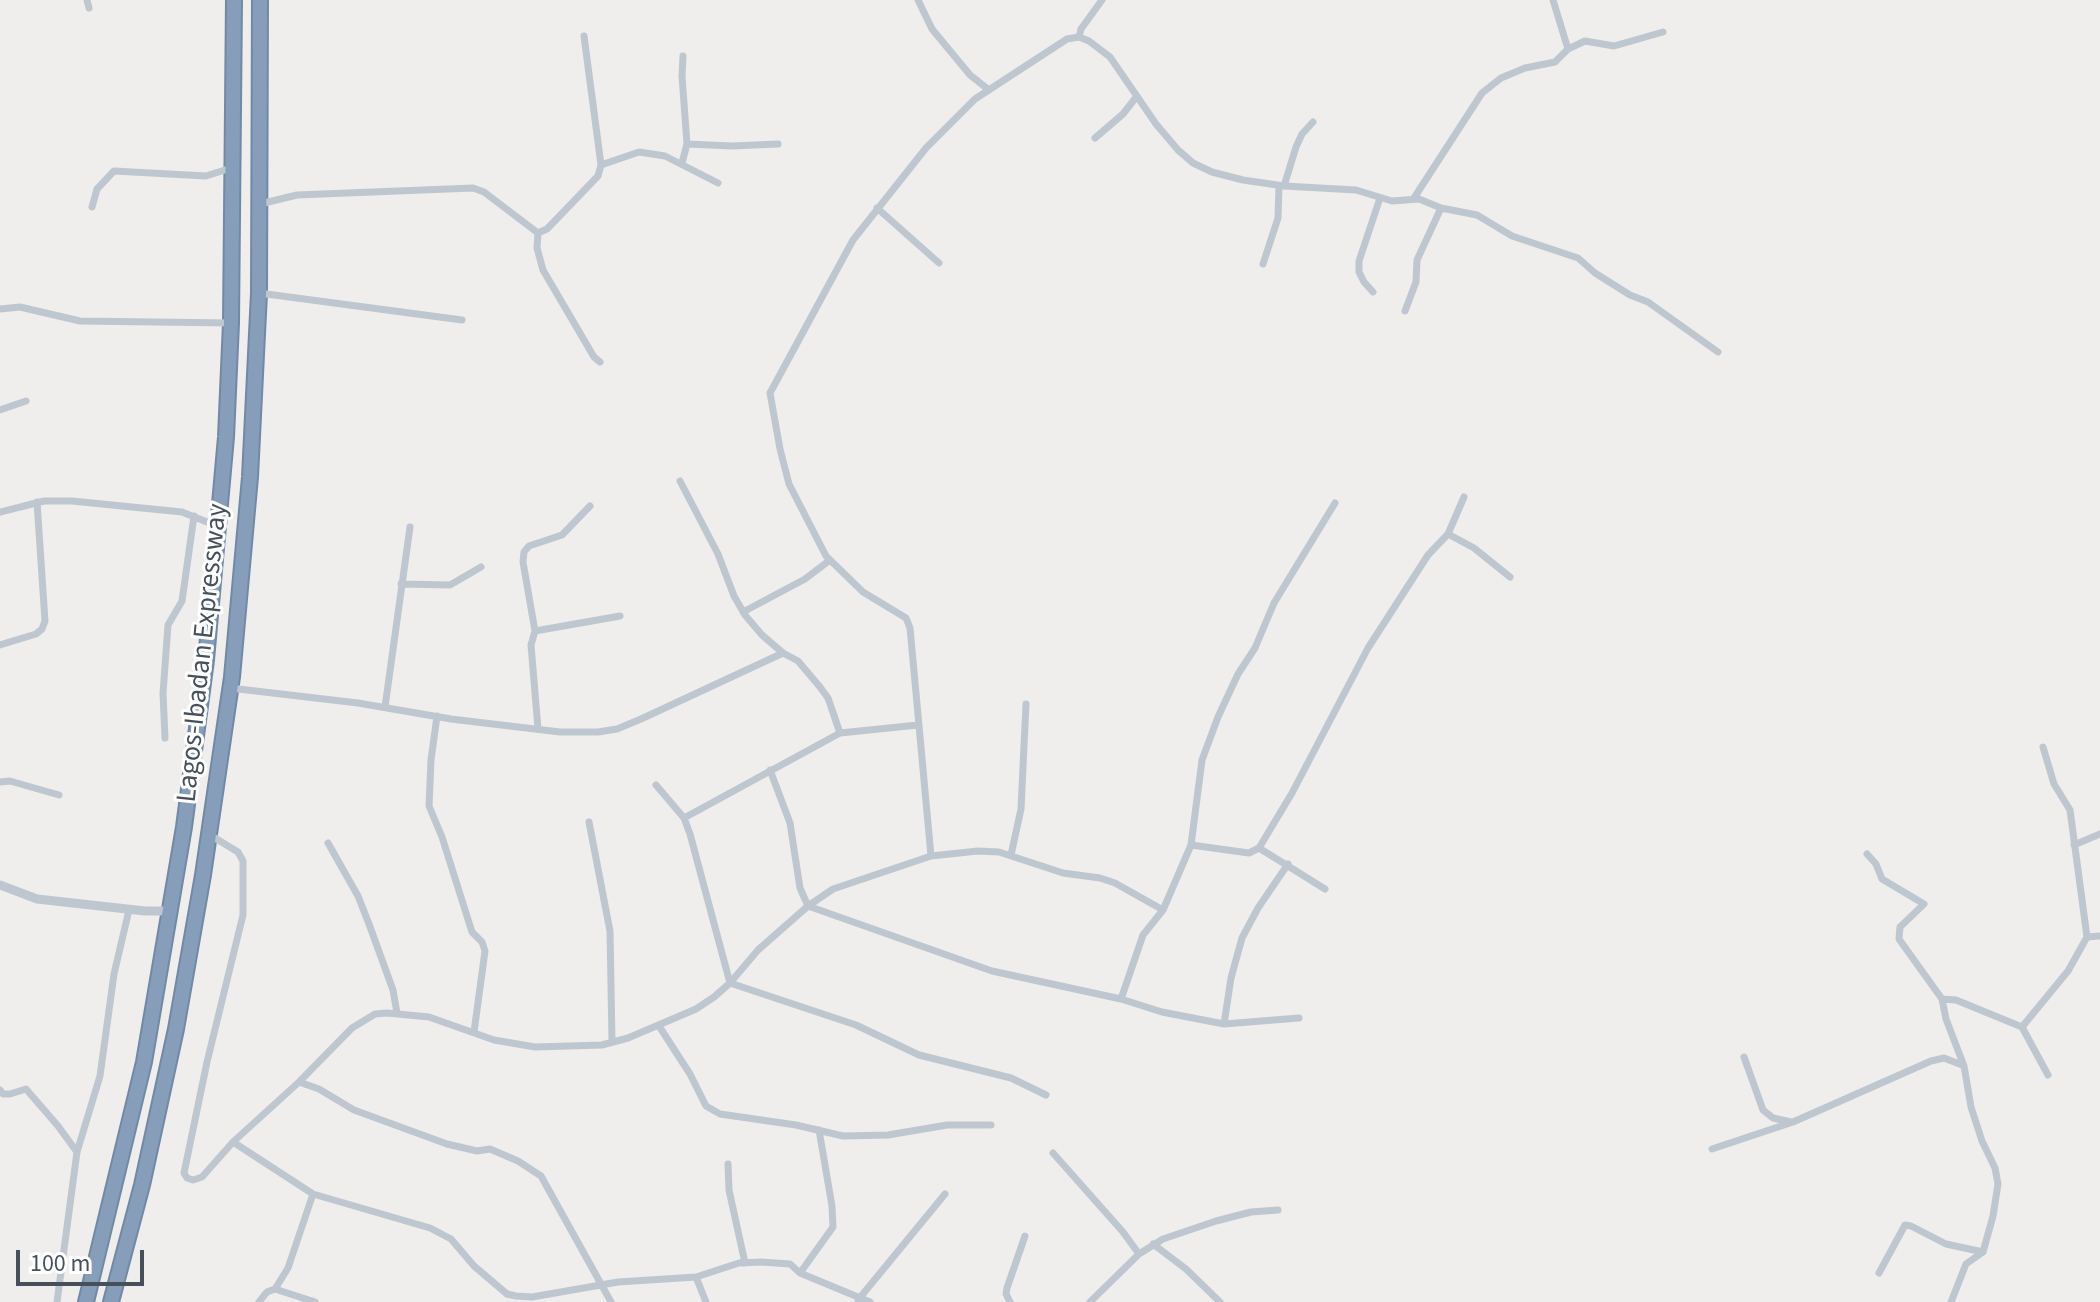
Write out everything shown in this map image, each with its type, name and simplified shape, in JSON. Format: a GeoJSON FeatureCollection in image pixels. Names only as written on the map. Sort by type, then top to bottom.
{"type":"FeatureCollection","features":[{"type":"Feature","properties":{"kind":"highway","name":"Lagos-Ibadan Expressway"},"geometry":{"type":"LineString","coordinates":[[86,1302],[144,1062],[203,690],[219,526],[231,323],[234,0]]}},
{"type":"Feature","properties":{"kind":"highway","name":"Lagos-Ibadan Expressway"},"geometry":{"type":"LineString","coordinates":[[111,1302],[142,1185],[176,1029],[210,835],[230,688],[249,492],[259,293],[260,0]]}},
{"type":"Feature","properties":{"kind":"street"},"geometry":{"type":"LineString","coordinates":[[918,0],[932,29],[970,75],[989,90]]}},
{"type":"Feature","properties":{"kind":"street"},"geometry":{"type":"LineString","coordinates":[[1079,37],[1081,29],[1102,0]]}},
{"type":"Feature","properties":{"kind":"street"},"geometry":{"type":"LineString","coordinates":[[1553,0],[1568,49]]}},
{"type":"Feature","properties":{"kind":"street"},"geometry":{"type":"LineString","coordinates":[[1414,198],[1482,93],[1501,78],[1525,68],[1555,62],[1568,49],[1585,41],[1614,46],[1663,32]]}},
{"type":"Feature","properties":{"kind":"street"},"geometry":{"type":"LineString","coordinates":[[538,233],[547,229],[598,176],[601,165],[584,36]]}},
{"type":"Feature","properties":{"kind":"street"},"geometry":{"type":"LineString","coordinates":[[931,856],[910,628],[906,618],[863,592],[830,560],[789,484],[770,393],[853,240],[926,148],[975,99],[1067,39],[1079,37],[1089,41],[1110,57],[1156,124],[1193,163],[1212,172],[1282,186],[1356,190],[1398,201],[1414,198],[1441,208],[1477,215],[1512,236],[1578,258],[1595,273],[1630,295],[1648,302],[1718,352]]}},
{"type":"Feature","properties":{"kind":"street"},"geometry":{"type":"LineString","coordinates":[[682,163],[687,144],[683,56]]}},
{"type":"Feature","properties":{"kind":"street"},"geometry":{"type":"LineString","coordinates":[[1095,138],[1123,114],[1137,96]]}},
{"type":"Feature","properties":{"kind":"street"},"geometry":{"type":"LineString","coordinates":[[1263,264],[1278,218],[1282,186],[1302,134],[1313,122]]}},
{"type":"Feature","properties":{"kind":"street"},"geometry":{"type":"LineString","coordinates":[[687,144],[778,144]]}},
{"type":"Feature","properties":{"kind":"street"},"geometry":{"type":"LineString","coordinates":[[601,165],[639,152],[665,156],[718,183]]}},
{"type":"Feature","properties":{"kind":"street"},"geometry":{"type":"LineString","coordinates":[[92,207],[97,189],[114,171],[206,176],[231,168]]}},
{"type":"Feature","properties":{"kind":"street"},"geometry":{"type":"LineString","coordinates":[[259,204],[322,193],[473,188],[484,192],[538,233]]}},
{"type":"Feature","properties":{"kind":"street"},"geometry":{"type":"LineString","coordinates":[[1373,292],[1359,272],[1359,261],[1380,198]]}},
{"type":"Feature","properties":{"kind":"street"},"geometry":{"type":"LineString","coordinates":[[877,208],[939,263]]}},
{"type":"Feature","properties":{"kind":"street"},"geometry":{"type":"LineString","coordinates":[[1405,311],[1416,282],[1417,260],[1441,208]]}},
{"type":"Feature","properties":{"kind":"street"},"geometry":{"type":"LineString","coordinates":[[538,233],[537,248],[543,270],[600,362]]}},
{"type":"Feature","properties":{"kind":"street"},"geometry":{"type":"LineString","coordinates":[[259,293],[462,320]]}},
{"type":"Feature","properties":{"kind":"street"},"geometry":{"type":"LineString","coordinates":[[0,309],[20,307],[80,321],[231,323]]}},
{"type":"Feature","properties":{"kind":"street"},"geometry":{"type":"LineString","coordinates":[[0,410],[26,401]]}},
{"type":"Feature","properties":{"kind":"street"},"geometry":{"type":"LineString","coordinates":[[680,481],[718,554],[743,612],[762,635],[798,661],[820,687],[828,698],[840,733]]}},
{"type":"Feature","properties":{"kind":"street"},"geometry":{"type":"LineString","coordinates":[[1191,845],[1249,853],[1259,848],[1292,793],[1368,648],[1428,555],[1448,534],[1464,497]]}},
{"type":"Feature","properties":{"kind":"street"},"geometry":{"type":"LineString","coordinates":[[0,512],[37,502],[72,501],[158,508],[194,516],[219,526]]}},
{"type":"Feature","properties":{"kind":"street"},"geometry":{"type":"LineString","coordinates":[[0,645],[36,634],[45,621],[37,502]]}},
{"type":"Feature","properties":{"kind":"street"},"geometry":{"type":"LineString","coordinates":[[1121,999],[1143,935],[1163,910],[1191,845],[1202,760],[1218,717],[1238,674],[1255,648],[1274,603],[1335,503]]}},
{"type":"Feature","properties":{"kind":"street"},"geometry":{"type":"LineString","coordinates":[[538,729],[531,645],[535,631],[524,552],[529,546],[562,535],[590,506]]}},
{"type":"Feature","properties":{"kind":"street"},"geometry":{"type":"LineString","coordinates":[[165,738],[163,693],[168,625],[182,601],[194,516]]}},
{"type":"Feature","properties":{"kind":"street"},"geometry":{"type":"LineString","coordinates":[[385,707],[410,527]]}},
{"type":"Feature","properties":{"kind":"street"},"geometry":{"type":"LineString","coordinates":[[1448,534],[1474,548],[1510,577]]}},
{"type":"Feature","properties":{"kind":"street"},"geometry":{"type":"LineString","coordinates":[[743,612],[805,579],[830,560]]}},
{"type":"Feature","properties":{"kind":"street"},"geometry":{"type":"LineString","coordinates":[[401,584],[442,587],[481,567]]}},
{"type":"Feature","properties":{"kind":"street"},"geometry":{"type":"LineString","coordinates":[[535,631],[620,616]]}},
{"type":"Feature","properties":{"kind":"street"},"geometry":{"type":"LineString","coordinates":[[230,688],[538,729],[585,732],[617,729],[783,653]]}},
{"type":"Feature","properties":{"kind":"street"},"geometry":{"type":"LineString","coordinates":[[1011,855],[1021,809],[1026,704]]}},
{"type":"Feature","properties":{"kind":"street"},"geometry":{"type":"LineString","coordinates":[[437,716],[429,806],[472,932],[482,942],[485,951],[474,1032]]}},
{"type":"Feature","properties":{"kind":"street"},"geometry":{"type":"LineString","coordinates":[[684,818],[840,733],[918,725]]}},
{"type":"Feature","properties":{"kind":"street"},"geometry":{"type":"LineString","coordinates":[[2022,1027],[2068,971],[2087,937],[2070,810],[2054,784],[2043,747]]}},
{"type":"Feature","properties":{"kind":"street"},"geometry":{"type":"LineString","coordinates":[[770,770],[790,823],[800,888],[808,906],[992,971],[1121,999],[1162,1012],[1224,1024],[1299,1018]]}},
{"type":"Feature","properties":{"kind":"street"},"geometry":{"type":"LineString","coordinates":[[0,782],[10,781],[59,795]]}},
{"type":"Feature","properties":{"kind":"street"},"geometry":{"type":"LineString","coordinates":[[656,785],[684,818],[698,857],[730,983]]}},
{"type":"Feature","properties":{"kind":"street"},"geometry":{"type":"LineString","coordinates":[[589,822],[610,931],[612,1042]]}},
{"type":"Feature","properties":{"kind":"street"},"geometry":{"type":"LineString","coordinates":[[2074,845],[2100,834]]}},
{"type":"Feature","properties":{"kind":"street"},"geometry":{"type":"LineString","coordinates":[[210,835],[238,852],[243,861],[243,915],[184,1173],[193,1180],[202,1177],[233,1142],[362,1020],[375,1014],[429,1017],[506,1043],[535,1047],[576,1047],[612,1042],[696,1009],[730,983],[758,950],[808,906],[833,889],[931,856],[978,851],[1011,855],[1063,873],[1115,883],[1163,910]]}},
{"type":"Feature","properties":{"kind":"street"},"geometry":{"type":"LineString","coordinates":[[328,843],[358,896],[393,990],[397,1013]]}},
{"type":"Feature","properties":{"kind":"street"},"geometry":{"type":"LineString","coordinates":[[1259,848],[1325,889]]}},
{"type":"Feature","properties":{"kind":"street"},"geometry":{"type":"LineString","coordinates":[[1867,854],[1876,864],[1882,879],[1924,904],[1900,927],[1899,939],[1942,999],[1946,1019],[1964,1066],[1971,1107],[1995,1168],[1998,1184],[1983,1252],[1966,1264],[1951,1302]]}},
{"type":"Feature","properties":{"kind":"street"},"geometry":{"type":"LineString","coordinates":[[1224,1024],[1231,978],[1242,938],[1288,864]]}},
{"type":"Feature","properties":{"kind":"street"},"geometry":{"type":"LineString","coordinates":[[0,885],[37,899],[129,910],[170,911]]}},
{"type":"Feature","properties":{"kind":"street"},"geometry":{"type":"LineString","coordinates":[[57,1302],[77,1152],[100,1076],[114,974],[129,910]]}},
{"type":"Feature","properties":{"kind":"street"},"geometry":{"type":"LineString","coordinates":[[2087,937],[2100,936]]}},
{"type":"Feature","properties":{"kind":"street"},"geometry":{"type":"LineString","coordinates":[[730,983],[856,1025],[919,1055],[1011,1078],[1046,1095]]}},
{"type":"Feature","properties":{"kind":"street"},"geometry":{"type":"LineString","coordinates":[[1942,999],[1956,1000],[2022,1027],[2048,1075]]}},
{"type":"Feature","properties":{"kind":"street"},"geometry":{"type":"LineString","coordinates":[[659,1026],[710,1110],[843,1136],[868,1137],[947,1125],[991,1125]]}},
{"type":"Feature","properties":{"kind":"street"},"geometry":{"type":"LineString","coordinates":[[1744,1057],[1763,1110],[1773,1118],[1793,1122]]}},
{"type":"Feature","properties":{"kind":"street"},"geometry":{"type":"LineString","coordinates":[[1712,1149],[1793,1122],[1931,1061],[1944,1058],[1964,1066]]}},
{"type":"Feature","properties":{"kind":"street"},"geometry":{"type":"LineString","coordinates":[[299,1082],[319,1089],[354,1110],[447,1144],[477,1151],[490,1149],[518,1161],[541,1176],[611,1302]]}},
{"type":"Feature","properties":{"kind":"street"},"geometry":{"type":"LineString","coordinates":[[0,1090],[3,1094],[10,1094],[26,1089],[77,1152]]}},
{"type":"Feature","properties":{"kind":"street"},"geometry":{"type":"LineString","coordinates":[[800,1273],[833,1227],[819,1130]]}},
{"type":"Feature","properties":{"kind":"street"},"geometry":{"type":"LineString","coordinates":[[233,1142],[313,1194],[430,1228],[451,1239],[474,1266],[507,1294],[529,1300],[603,1284],[696,1277],[745,1263],[790,1264],[800,1273],[870,1302]]}},
{"type":"Feature","properties":{"kind":"street"},"geometry":{"type":"LineString","coordinates":[[1053,1153],[1139,1254]]}},
{"type":"Feature","properties":{"kind":"street"},"geometry":{"type":"LineString","coordinates":[[728,1164],[729,1190],[745,1263]]}},
{"type":"Feature","properties":{"kind":"street"},"geometry":{"type":"LineString","coordinates":[[259,1302],[267,1292],[275,1289],[288,1268],[313,1194]]}},
{"type":"Feature","properties":{"kind":"street"},"geometry":{"type":"LineString","coordinates":[[859,1300],[945,1194]]}},
{"type":"Feature","properties":{"kind":"street"},"geometry":{"type":"LineString","coordinates":[[1090,1302],[1153,1244],[1216,1221],[1251,1212],[1278,1210]]}},
{"type":"Feature","properties":{"kind":"street"},"geometry":{"type":"LineString","coordinates":[[1879,1273],[1905,1225],[1946,1244],[1983,1252]]}},
{"type":"Feature","properties":{"kind":"street"},"geometry":{"type":"LineString","coordinates":[[1010,1302],[1006,1294],[1025,1236]]}},
{"type":"Feature","properties":{"kind":"street"},"geometry":{"type":"LineString","coordinates":[[1153,1244],[1186,1269],[1220,1302]]}},
{"type":"Feature","properties":{"kind":"street"},"geometry":{"type":"LineString","coordinates":[[696,1277],[706,1302]]}},
{"type":"Feature","properties":{"kind":"street"},"geometry":{"type":"LineString","coordinates":[[275,1289],[315,1302]]}}]}
